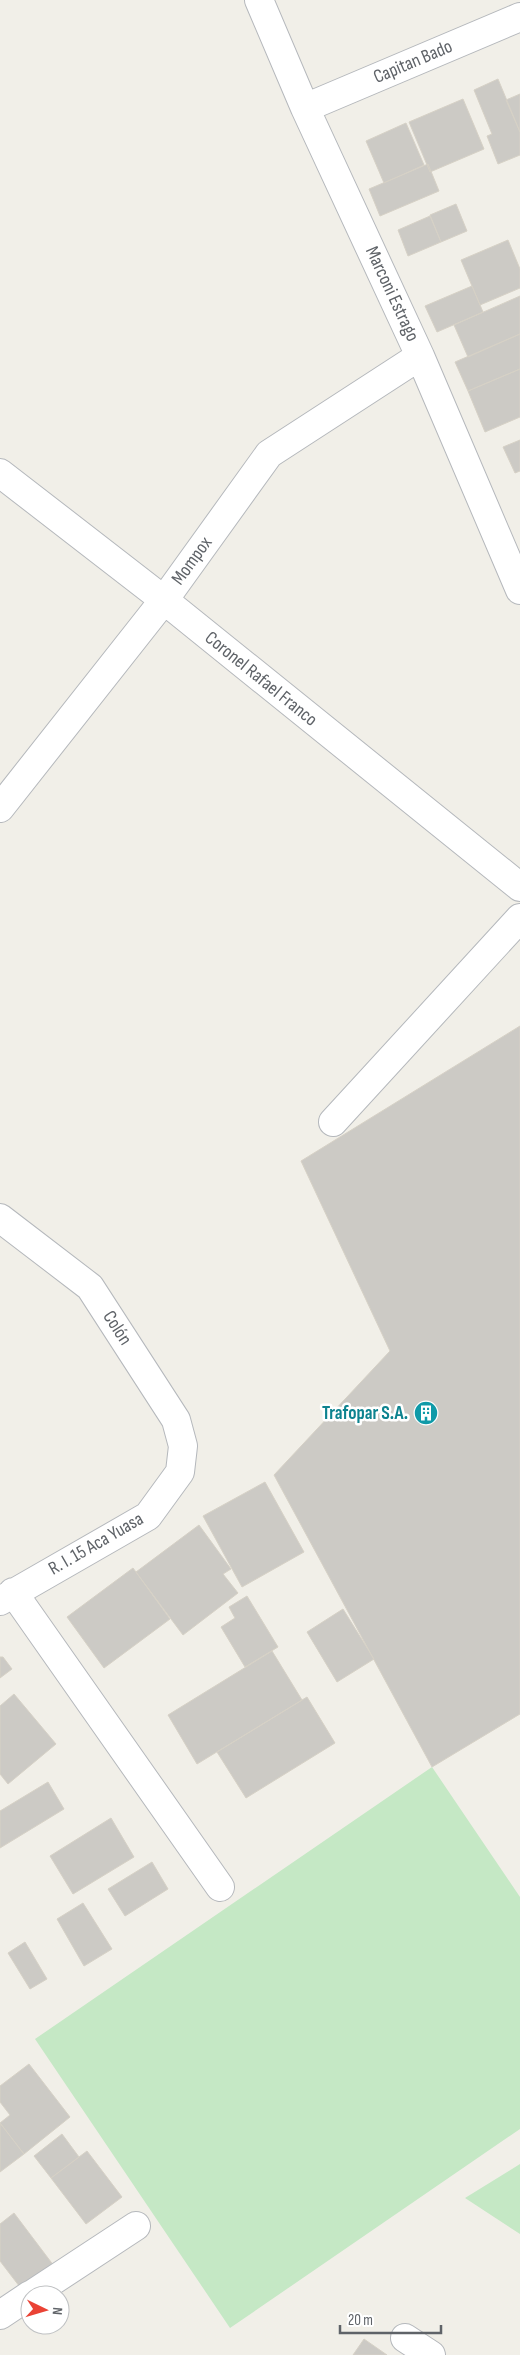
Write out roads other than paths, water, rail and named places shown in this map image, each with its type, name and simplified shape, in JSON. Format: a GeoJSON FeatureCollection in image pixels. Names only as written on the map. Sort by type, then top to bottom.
{"type":"FeatureCollection","features":[{"type":"Feature","properties":{"kind":"street","name":"Marconi Estrago"},"geometry":{"type":"LineString","coordinates":[[259,0],[306,108],[514,562],[520,590]]}},
{"type":"Feature","properties":{"kind":"street","name":"Capitan Bado"},"geometry":{"type":"LineString","coordinates":[[306,108],[520,17]]}},
{"type":"Feature","properties":{"kind":"street","name":"Mompox"},"geometry":{"type":"LineString","coordinates":[[0,808],[164,600],[269,454],[420,356]]}},
{"type":"Feature","properties":{"kind":"street","name":"Coronel Rafael Franco"},"geometry":{"type":"LineString","coordinates":[[0,473],[164,600],[520,887]]}},
{"type":"Feature","properties":{"kind":"street"},"geometry":{"type":"LineString","coordinates":[[333,1122],[520,918]]}},
{"type":"Feature","properties":{"kind":"street","name":"Colón"},"geometry":{"type":"LineString","coordinates":[[0,1218],[90,1287],[176,1420],[183,1446],[180,1472]]}},
{"type":"Feature","properties":{"kind":"street","name":"R. I. 15 Aca Yuasa"},"geometry":{"type":"LineString","coordinates":[[7,1596],[148,1516],[180,1472]]}},
{"type":"Feature","properties":{"kind":"street"},"geometry":{"type":"LineString","coordinates":[[7,1596],[220,1887]]}},
{"type":"Feature","properties":{"kind":"street"},"geometry":{"type":"LineString","coordinates":[[45,2285],[136,2226]]}},
{"type":"Feature","properties":{"kind":"street"},"geometry":{"type":"LineString","coordinates":[[0,2315],[20,2302]]}},
{"type":"Feature","properties":{"kind":"street"},"geometry":{"type":"LineString","coordinates":[[405,2338],[431,2355]]}},
{"type":"Feature","properties":{"kind":"place","name":"Trafopar S.A."},"geometry":{"type":"Point","coordinates":[426,1413]}}]}
